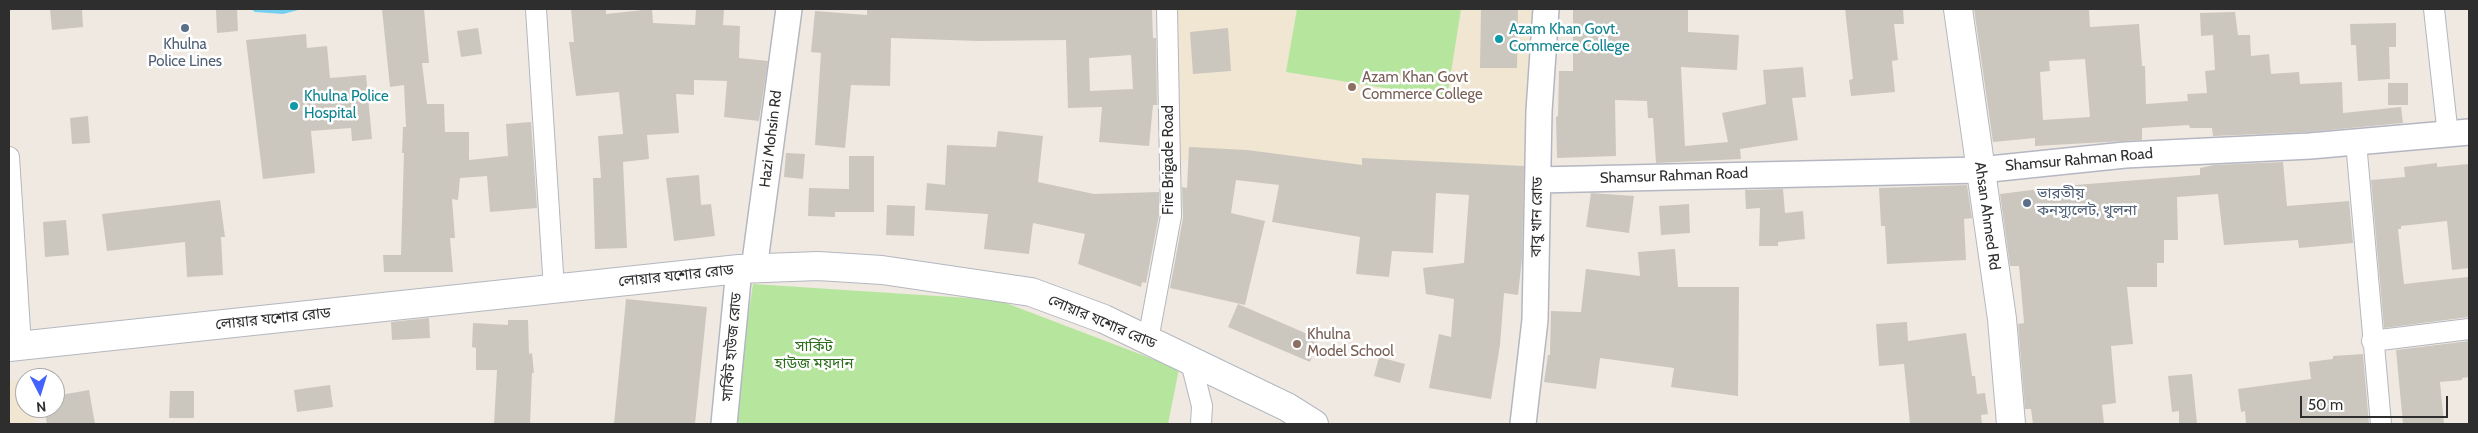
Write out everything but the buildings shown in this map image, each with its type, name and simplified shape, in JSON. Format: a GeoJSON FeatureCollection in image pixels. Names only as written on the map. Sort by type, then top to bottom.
{"type":"FeatureCollection","features":[{"type":"Feature","properties":{"kind":"main road","name":"Ahsan Ahmed Rd"},"geometry":{"type":"LineString","coordinates":[[1958,9],[2002,319],[2011,424]]}},
{"type":"Feature","properties":{"kind":"main road","name":"লোয়ার যশোর রোড"},"geometry":{"type":"LineString","coordinates":[[15,347],[747,269],[818,266],[882,270],[1031,292],[1104,319],[1287,407],[1314,424]]}},
{"type":"Feature","properties":{"kind":"street"},"geometry":{"type":"LineString","coordinates":[[536,9],[554,289]]}},
{"type":"Feature","properties":{"kind":"street","name":"Hazi Mohsin Rd"},"geometry":{"type":"LineString","coordinates":[[747,269],[788,9]]}},
{"type":"Feature","properties":{"kind":"street","name":"Fire Brigade Road"},"geometry":{"type":"LineString","coordinates":[[1148,340],[1171,216],[1167,9]]}},
{"type":"Feature","properties":{"kind":"street","name":"বাবু খান রোড"},"geometry":{"type":"LineString","coordinates":[[1523,424],[1534,320],[1546,9]]}},
{"type":"Feature","properties":{"kind":"street"},"geometry":{"type":"LineString","coordinates":[[2434,9],[2458,134]]}},
{"type":"Feature","properties":{"kind":"street","name":"Shamsur Rahman Road"},"geometry":{"type":"LineString","coordinates":[[1538,180],[1980,170],[2125,155],[2356,142],[2458,134]]}},
{"type":"Feature","properties":{"kind":"street"},"geometry":{"type":"LineString","coordinates":[[2356,142],[2372,341],[2381,424]]}},
{"type":"Feature","properties":{"kind":"street"},"geometry":{"type":"LineString","coordinates":[[9,157],[15,347]]}},
{"type":"Feature","properties":{"kind":"street","name":"সার্কিট হাউজ রোড"},"geometry":{"type":"LineString","coordinates":[[724,424],[747,269]]}},
{"type":"Feature","properties":{"kind":"street"},"geometry":{"type":"LineString","coordinates":[[2372,341],[2469,329]]}},
{"type":"Feature","properties":{"kind":"street"},"geometry":{"type":"LineString","coordinates":[[1194,362],[1193,370],[1202,406],[1201,424]]}},
{"type":"Feature","properties":{"kind":"shaded area","name":"Azam Khan Govt Commerce College"},"geometry":{"type":"Polygon","coordinates":[[[1167,9],[1533,9],[1538,180],[1170,160],[1167,9]]]}},
{"type":"Feature","properties":{"kind":"shaded area"},"geometry":{"type":"Polygon","coordinates":[[[9,381],[15,381],[15,418],[36,418],[36,424],[9,424],[9,381]]]}},
{"type":"Feature","properties":{"kind":"green space","name":"Azam Khan Govt Commerce College"},"geometry":{"type":"Polygon","coordinates":[[[1297,9],[1461,9],[1447,98],[1286,72],[1297,9]]]}},
{"type":"Feature","properties":{"kind":"green space","name":"সার্কিট হাউজ ময়দান"},"geometry":{"type":"Polygon","coordinates":[[[753,284],[998,300],[1179,369],[1168,424],[732,424],[753,284]]]}},
{"type":"Feature","properties":{"kind":"water"},"geometry":{"type":"Polygon","coordinates":[[[251,9],[302,9],[283,14],[255,12],[251,9]]]}},
{"type":"Feature","properties":{"kind":"place","name":"Khulna Police Lines"},"geometry":{"type":"Point","coordinates":[185,28]}},
{"type":"Feature","properties":{"kind":"place","name":"Azam Khan Govt. Commerce College"},"geometry":{"type":"Point","coordinates":[1499,39]}},
{"type":"Feature","properties":{"kind":"place","name":"Azam Khan Govt Commerce College"},"geometry":{"type":"Point","coordinates":[1352,87]}},
{"type":"Feature","properties":{"kind":"place","name":"Khulna Police Hospital"},"geometry":{"type":"Point","coordinates":[294,106]}},
{"type":"Feature","properties":{"kind":"place","name":"ভারতীয় কনস্যুলেট, খুলনা"},"geometry":{"type":"Point","coordinates":[2027,203]}},
{"type":"Feature","properties":{"kind":"place","name":"Khulna Model School"},"geometry":{"type":"Point","coordinates":[1297,344]}}]}
